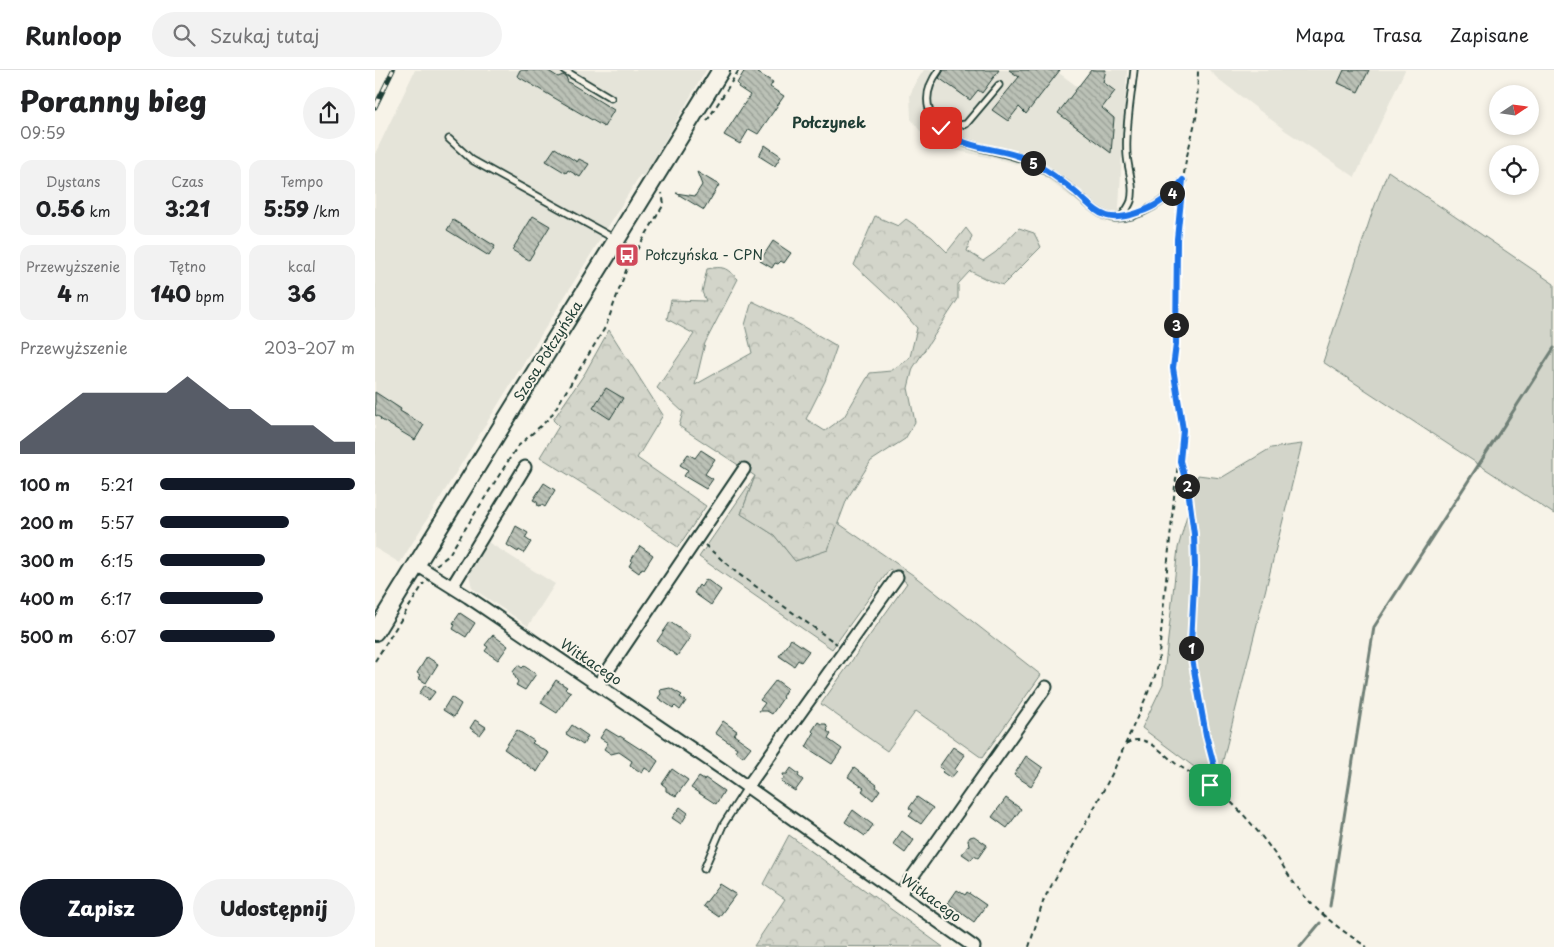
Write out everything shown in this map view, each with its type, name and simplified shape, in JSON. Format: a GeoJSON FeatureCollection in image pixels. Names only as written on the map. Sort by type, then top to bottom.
{"type":"FeatureCollection","features":[{"type":"Feature","properties":{"kind":"main road","name":"Szosa Połczyńska"},"geometry":{"type":"LineString","coordinates":[[375,632],[423,569],[617,240],[721,70]]}},
{"type":"Feature","properties":{"kind":"street"},"geometry":{"type":"LineString","coordinates":[[452,587],[525,467]]}},
{"type":"Feature","properties":{"kind":"street"},"geometry":{"type":"LineString","coordinates":[[598,685],[744,469]]}},
{"type":"Feature","properties":{"kind":"street","name":"Witkacego"},"geometry":{"type":"LineString","coordinates":[[423,569],[748,786],[974,947]]}},
{"type":"Feature","properties":{"kind":"street"},"geometry":{"type":"LineString","coordinates":[[748,786],[897,577]]}},
{"type":"Feature","properties":{"kind":"street"},"geometry":{"type":"LineString","coordinates":[[900,894],[1046,687]]}},
{"type":"Feature","properties":{"kind":"lane"},"geometry":{"type":"LineString","coordinates":[[565,70],[611,98]]}},
{"type":"Feature","properties":{"kind":"lane"},"geometry":{"type":"LineString","coordinates":[[575,76],[578,70]]}},
{"type":"Feature","properties":{"kind":"lane"},"geometry":{"type":"LineString","coordinates":[[939,70],[930,84],[928,105],[933,119],[941,128],[954,139],[1024,158],[1064,183],[1105,216],[1114,218],[1144,211],[1162,201],[1183,180]]}},
{"type":"Feature","properties":{"kind":"lane"},"geometry":{"type":"LineString","coordinates":[[1121,217],[1131,200],[1132,188],[1127,156],[1127,135],[1134,70]]}},
{"type":"Feature","properties":{"kind":"lane"},"geometry":{"type":"LineString","coordinates":[[941,128],[966,124],[999,85]]}},
{"type":"Feature","properties":{"kind":"lane"},"geometry":{"type":"LineString","coordinates":[[449,139],[472,160],[617,240]]}},
{"type":"Feature","properties":{"kind":"lane"},"geometry":{"type":"LineString","coordinates":[[704,869],[723,825],[748,786]]}},
{"type":"Feature","properties":{"kind":"path"},"geometry":{"type":"LineString","coordinates":[[707,121],[739,70]]}},
{"type":"Feature","properties":{"kind":"path"},"geometry":{"type":"LineString","coordinates":[[1029,947],[1044,899],[1093,812],[1113,772],[1154,679],[1158,665],[1175,486],[1183,430],[1173,368],[1176,336],[1177,239],[1186,160],[1197,114],[1198,70]]}},
{"type":"Feature","properties":{"kind":"path"},"geometry":{"type":"LineString","coordinates":[[375,661],[423,569],[434,567],[448,556],[517,447],[551,416],[607,326],[628,265],[664,204],[662,192]]}},
{"type":"Feature","properties":{"kind":"path"},"geometry":{"type":"LineString","coordinates":[[1180,461],[1188,489],[1194,534],[1195,567],[1191,643],[1192,659],[1206,735],[1221,793]]}},
{"type":"Feature","properties":{"kind":"path"},"geometry":{"type":"LineString","coordinates":[[697,539],[737,573],[845,650]]}},
{"type":"Feature","properties":{"kind":"path"},"geometry":{"type":"LineString","coordinates":[[1124,746],[1135,740],[1144,740],[1221,793],[1278,858],[1298,889],[1336,925],[1367,947]]}},
{"type":"Feature","properties":{"kind":"shaded area"},"geometry":{"type":"Polygon","coordinates":[[[415,70],[706,70],[644,176],[640,175],[400,563],[375,548],[375,154],[415,70]]]}},
{"type":"Feature","properties":{"kind":"shaded area"},"geometry":{"type":"Polygon","coordinates":[[[924,70],[1055,70],[1078,87],[1091,70],[1127,70],[1118,224],[1102,221],[1037,171],[1010,162],[931,145],[911,119],[910,95],[924,70]]]}},
{"type":"Feature","properties":{"kind":"shaded area"},"geometry":{"type":"Polygon","coordinates":[[[1209,70],[1405,70],[1355,177],[1286,131],[1209,70]]]}},
{"type":"Feature","properties":{"kind":"shaded area"},"geometry":{"type":"Polygon","coordinates":[[[488,542],[555,584],[528,626],[472,588],[469,574],[488,542]]]}},
{"type":"Feature","properties":{"kind":"green space"},"geometry":{"type":"Polygon","coordinates":[[[1388,171],[1554,284],[1554,514],[1323,362],[1372,213],[1388,171]]]}},
{"type":"Feature","properties":{"kind":"green space"},"geometry":{"type":"Polygon","coordinates":[[[875,216],[898,226],[906,219],[932,237],[947,252],[966,228],[972,236],[967,251],[983,261],[996,252],[1019,228],[1034,233],[1041,247],[1003,285],[970,271],[958,284],[958,299],[913,368],[908,388],[915,422],[905,439],[871,461],[847,499],[828,550],[795,561],[774,535],[741,514],[755,476],[679,426],[683,412],[657,388],[694,334],[667,319],[671,300],[706,301],[702,292],[707,269],[724,268],[738,279],[705,343],[695,385],[752,353],[745,325],[752,301],[795,322],[837,346],[825,381],[806,419],[825,431],[844,417],[870,373],[891,371],[910,357],[917,328],[895,303],[854,265],[875,216]]]}},
{"type":"Feature","properties":{"kind":"green space"},"geometry":{"type":"Polygon","coordinates":[[[609,330],[663,415],[637,458],[706,506],[678,547],[609,500],[540,457],[559,426],[553,420],[585,373],[609,330]]]}},
{"type":"Feature","properties":{"kind":"green space"},"geometry":{"type":"Polygon","coordinates":[[[1302,444],[1217,784],[1142,728],[1163,684],[1178,548],[1198,475],[1221,478],[1271,448],[1302,444]]]}},
{"type":"Feature","properties":{"kind":"green space"},"geometry":{"type":"Polygon","coordinates":[[[755,476],[741,514],[774,535],[795,561],[827,550],[838,523],[913,575],[1041,675],[982,758],[916,711],[887,751],[821,704],[907,583],[890,569],[832,649],[699,557],[755,476]]]}},
{"type":"Feature","properties":{"kind":"green space"},"geometry":{"type":"Polygon","coordinates":[[[789,835],[943,947],[754,946],[785,899],[763,884],[789,835]]]}},
{"type":"Feature","properties":{"kind":"building"},"geometry":{"type":"Polygon","coordinates":[[[520,70],[547,70],[558,77],[563,75],[568,82],[614,110],[604,127],[517,76],[520,70]]]}},
{"type":"Feature","properties":{"kind":"building"},"geometry":{"type":"Polygon","coordinates":[[[745,70],[760,70],[758,73],[773,82],[770,87],[784,96],[758,134],[749,129],[740,144],[724,135],[750,95],[738,87],[737,83],[745,70]]]}},
{"type":"Feature","properties":{"kind":"building"},"geometry":{"type":"Polygon","coordinates":[[[944,70],[999,70],[982,93],[978,90],[970,100],[939,78],[944,70]]]}},
{"type":"Feature","properties":{"kind":"building"},"geometry":{"type":"Polygon","coordinates":[[[1009,70],[1060,70],[1026,114],[1019,107],[1008,121],[992,110],[1019,77],[1009,70]]]}},
{"type":"Feature","properties":{"kind":"building"},"geometry":{"type":"Polygon","coordinates":[[[1091,70],[1106,70],[1103,82],[1115,91],[1102,108],[1114,118],[1111,153],[1058,113],[1091,70]]]}},
{"type":"Feature","properties":{"kind":"building"},"geometry":{"type":"Polygon","coordinates":[[[1344,70],[1369,70],[1358,92],[1338,83],[1344,70]]]}},
{"type":"Feature","properties":{"kind":"building"},"geometry":{"type":"Polygon","coordinates":[[[765,145],[781,156],[775,166],[759,156],[765,145]]]}},
{"type":"Feature","properties":{"kind":"building"},"geometry":{"type":"Polygon","coordinates":[[[555,148],[577,162],[579,159],[589,164],[580,177],[568,170],[566,173],[546,161],[555,148]]]}},
{"type":"Feature","properties":{"kind":"building"},"geometry":{"type":"Polygon","coordinates":[[[697,172],[719,185],[704,210],[676,193],[695,196],[702,185],[697,172]]]}},
{"type":"Feature","properties":{"kind":"building"},"geometry":{"type":"Polygon","coordinates":[[[533,216],[550,226],[529,260],[512,250],[533,216]]]}},
{"type":"Feature","properties":{"kind":"building"},"geometry":{"type":"Polygon","coordinates":[[[453,220],[495,246],[489,256],[447,230],[453,220]]]}},
{"type":"Feature","properties":{"kind":"building"},"geometry":{"type":"Polygon","coordinates":[[[773,241],[791,253],[784,263],[781,261],[778,264],[775,263],[772,268],[760,261],[773,241]]]}},
{"type":"Feature","properties":{"kind":"building"},"geometry":{"type":"Polygon","coordinates":[[[606,388],[623,398],[610,419],[593,408],[606,388]]]}},
{"type":"Feature","properties":{"kind":"building"},"geometry":{"type":"Polygon","coordinates":[[[375,392],[401,409],[400,411],[424,425],[415,440],[375,415],[375,392]]]}},
{"type":"Feature","properties":{"kind":"building"},"geometry":{"type":"Polygon","coordinates":[[[701,450],[715,459],[705,474],[713,479],[706,489],[684,476],[688,470],[680,465],[688,454],[695,458],[701,450]]]}},
{"type":"Feature","properties":{"kind":"building"},"geometry":{"type":"Polygon","coordinates":[[[544,483],[555,490],[545,507],[542,505],[538,506],[537,502],[533,500],[544,483]]]}},
{"type":"Feature","properties":{"kind":"building"},"geometry":{"type":"Polygon","coordinates":[[[516,526],[528,533],[525,538],[531,542],[524,553],[519,550],[518,552],[507,545],[516,526]]]}},
{"type":"Feature","properties":{"kind":"building"},"geometry":{"type":"Polygon","coordinates":[[[640,546],[653,555],[639,573],[629,566],[640,546]]]}},
{"type":"Feature","properties":{"kind":"building"},"geometry":{"type":"Polygon","coordinates":[[[706,579],[721,590],[711,605],[694,593],[706,579]]]}},
{"type":"Feature","properties":{"kind":"building"},"geometry":{"type":"Polygon","coordinates":[[[460,613],[475,623],[466,637],[453,629],[455,625],[453,623],[460,613]]]}},
{"type":"Feature","properties":{"kind":"building"},"geometry":{"type":"Polygon","coordinates":[[[670,622],[691,636],[677,656],[657,641],[670,622]]]}},
{"type":"Feature","properties":{"kind":"building"},"geometry":{"type":"Polygon","coordinates":[[[493,635],[508,646],[498,660],[485,651],[488,647],[485,645],[493,635]]]}},
{"type":"Feature","properties":{"kind":"building"},"geometry":{"type":"Polygon","coordinates":[[[791,639],[809,651],[801,662],[798,660],[794,666],[779,656],[791,639]]]}},
{"type":"Feature","properties":{"kind":"building"},"geometry":{"type":"Polygon","coordinates":[[[427,657],[438,664],[426,683],[418,678],[420,675],[417,673],[427,657]]]}},
{"type":"Feature","properties":{"kind":"building"},"geometry":{"type":"Polygon","coordinates":[[[518,665],[522,668],[524,666],[536,674],[525,690],[516,685],[518,682],[513,672],[518,665]]]}},
{"type":"Feature","properties":{"kind":"building"},"geometry":{"type":"Polygon","coordinates":[[[556,680],[571,692],[557,713],[541,703],[556,680]]]}},
{"type":"Feature","properties":{"kind":"building"},"geometry":{"type":"Polygon","coordinates":[[[776,680],[787,688],[783,698],[772,714],[767,711],[759,711],[765,703],[760,700],[776,680]]]}},
{"type":"Feature","properties":{"kind":"building"},"geometry":{"type":"Polygon","coordinates":[[[425,685],[435,692],[429,700],[419,694],[425,685]]]}},
{"type":"Feature","properties":{"kind":"building"},"geometry":{"type":"Polygon","coordinates":[[[670,688],[682,695],[680,697],[686,701],[680,710],[675,706],[673,708],[658,698],[661,694],[660,690],[670,688]]]}},
{"type":"Feature","properties":{"kind":"building"},"geometry":{"type":"Polygon","coordinates":[[[451,697],[461,704],[454,717],[443,710],[451,697]]]}},
{"type":"Feature","properties":{"kind":"building"},"geometry":{"type":"Polygon","coordinates":[[[475,720],[486,727],[480,735],[470,728],[475,720]]]}},
{"type":"Feature","properties":{"kind":"building"},"geometry":{"type":"Polygon","coordinates":[[[723,721],[737,731],[734,735],[751,747],[743,757],[735,751],[737,748],[715,733],[723,721]]]}},
{"type":"Feature","properties":{"kind":"building"},"geometry":{"type":"Polygon","coordinates":[[[818,722],[826,724],[827,731],[831,734],[828,739],[842,749],[832,764],[806,747],[814,733],[812,731],[818,722]]]}},
{"type":"Feature","properties":{"kind":"building"},"geometry":{"type":"Polygon","coordinates":[[[572,725],[588,736],[583,745],[566,734],[572,725]]]}},
{"type":"Feature","properties":{"kind":"building"},"geometry":{"type":"Polygon","coordinates":[[[606,729],[654,756],[658,761],[651,772],[645,768],[642,773],[630,765],[632,761],[619,752],[611,754],[604,749],[608,743],[600,738],[606,729]]]}},
{"type":"Feature","properties":{"kind":"building"},"geometry":{"type":"Polygon","coordinates":[[[517,730],[534,741],[532,743],[549,753],[537,772],[504,749],[517,730]]]}},
{"type":"Feature","properties":{"kind":"building"},"geometry":{"type":"Polygon","coordinates":[[[953,747],[965,755],[951,778],[942,772],[944,770],[939,767],[953,747]]]}},
{"type":"Feature","properties":{"kind":"building"},"geometry":{"type":"Polygon","coordinates":[[[1026,756],[1043,768],[1031,786],[1014,775],[1026,756]]]}},
{"type":"Feature","properties":{"kind":"building"},"geometry":{"type":"Polygon","coordinates":[[[791,768],[803,780],[795,791],[781,782],[784,778],[783,774],[787,774],[791,768]]]}},
{"type":"Feature","properties":{"kind":"building"},"geometry":{"type":"Polygon","coordinates":[[[854,768],[877,785],[876,787],[880,790],[873,800],[862,791],[864,788],[848,777],[854,768]]]}},
{"type":"Feature","properties":{"kind":"building"},"geometry":{"type":"Polygon","coordinates":[[[672,769],[688,780],[676,796],[666,791],[666,787],[662,784],[672,769]]]}},
{"type":"Feature","properties":{"kind":"building"},"geometry":{"type":"Polygon","coordinates":[[[699,777],[704,780],[705,778],[724,791],[716,804],[691,788],[699,777]]]}},
{"type":"Feature","properties":{"kind":"building"},"geometry":{"type":"Polygon","coordinates":[[[917,797],[933,808],[921,824],[909,816],[913,811],[909,808],[917,797]]]}},
{"type":"Feature","properties":{"kind":"building"},"geometry":{"type":"Polygon","coordinates":[[[1006,798],[1021,809],[1007,828],[992,817],[1006,798]]]}},
{"type":"Feature","properties":{"kind":"building"},"geometry":{"type":"Polygon","coordinates":[[[680,807],[688,813],[681,824],[672,818],[680,807]]]}},
{"type":"Feature","properties":{"kind":"building"},"geometry":{"type":"Polygon","coordinates":[[[853,810],[873,825],[865,836],[845,822],[853,810]]]}},
{"type":"Feature","properties":{"kind":"building"},"geometry":{"type":"Polygon","coordinates":[[[902,831],[914,840],[905,853],[893,844],[902,831]]]}},
{"type":"Feature","properties":{"kind":"building"},"geometry":{"type":"Polygon","coordinates":[[[974,836],[987,845],[978,858],[974,856],[971,860],[962,854],[969,845],[968,840],[970,837],[974,836]]]}},
{"type":"Feature","properties":{"kind":"building"},"geometry":{"type":"Polygon","coordinates":[[[720,884],[736,894],[719,917],[703,906],[720,884]]]}},
{"type":"Feature","properties":{"kind":"building"},"geometry":{"type":"Polygon","coordinates":[[[957,890],[965,895],[967,892],[986,905],[974,922],[948,903],[957,890]]]}},
{"type":"Feature","properties":{"kind":"waterway"},"geometry":{"type":"LineString","coordinates":[[1330,906],[1374,627],[1554,348]]}},
{"type":"Feature","properties":{"kind":"waterway"},"geometry":{"type":"LineString","coordinates":[[1300,947],[1320,923]]}},
{"type":"Feature","properties":{"kind":"railway"},"geometry":{"type":"LineString","coordinates":[[375,107],[393,70]]}},
{"type":"Feature","properties":{"kind":"place","name":"Połczyńska - CPN"},"geometry":{"type":"Point","coordinates":[627,255]}},
{"type":"Feature","properties":{"kind":"district","name":"Połczynek"},"geometry":{"type":"Point","coordinates":[829,123]}},
{"type":"Feature","properties":{"kind":"route"},"geometry":{"type":"LineString","coordinates":[[941,128],[954,139],[982,148],[1015,155],[1034,163],[1064,183],[1097,211],[1105,216],[1114,218],[1144,211],[1152,207],[1169,196],[1183,180],[1177,239],[1177,314],[1173,368],[1183,430],[1180,461],[1188,489],[1194,534],[1195,567],[1191,643],[1192,659],[1206,735],[1221,793],[1210,785]]}}]}
